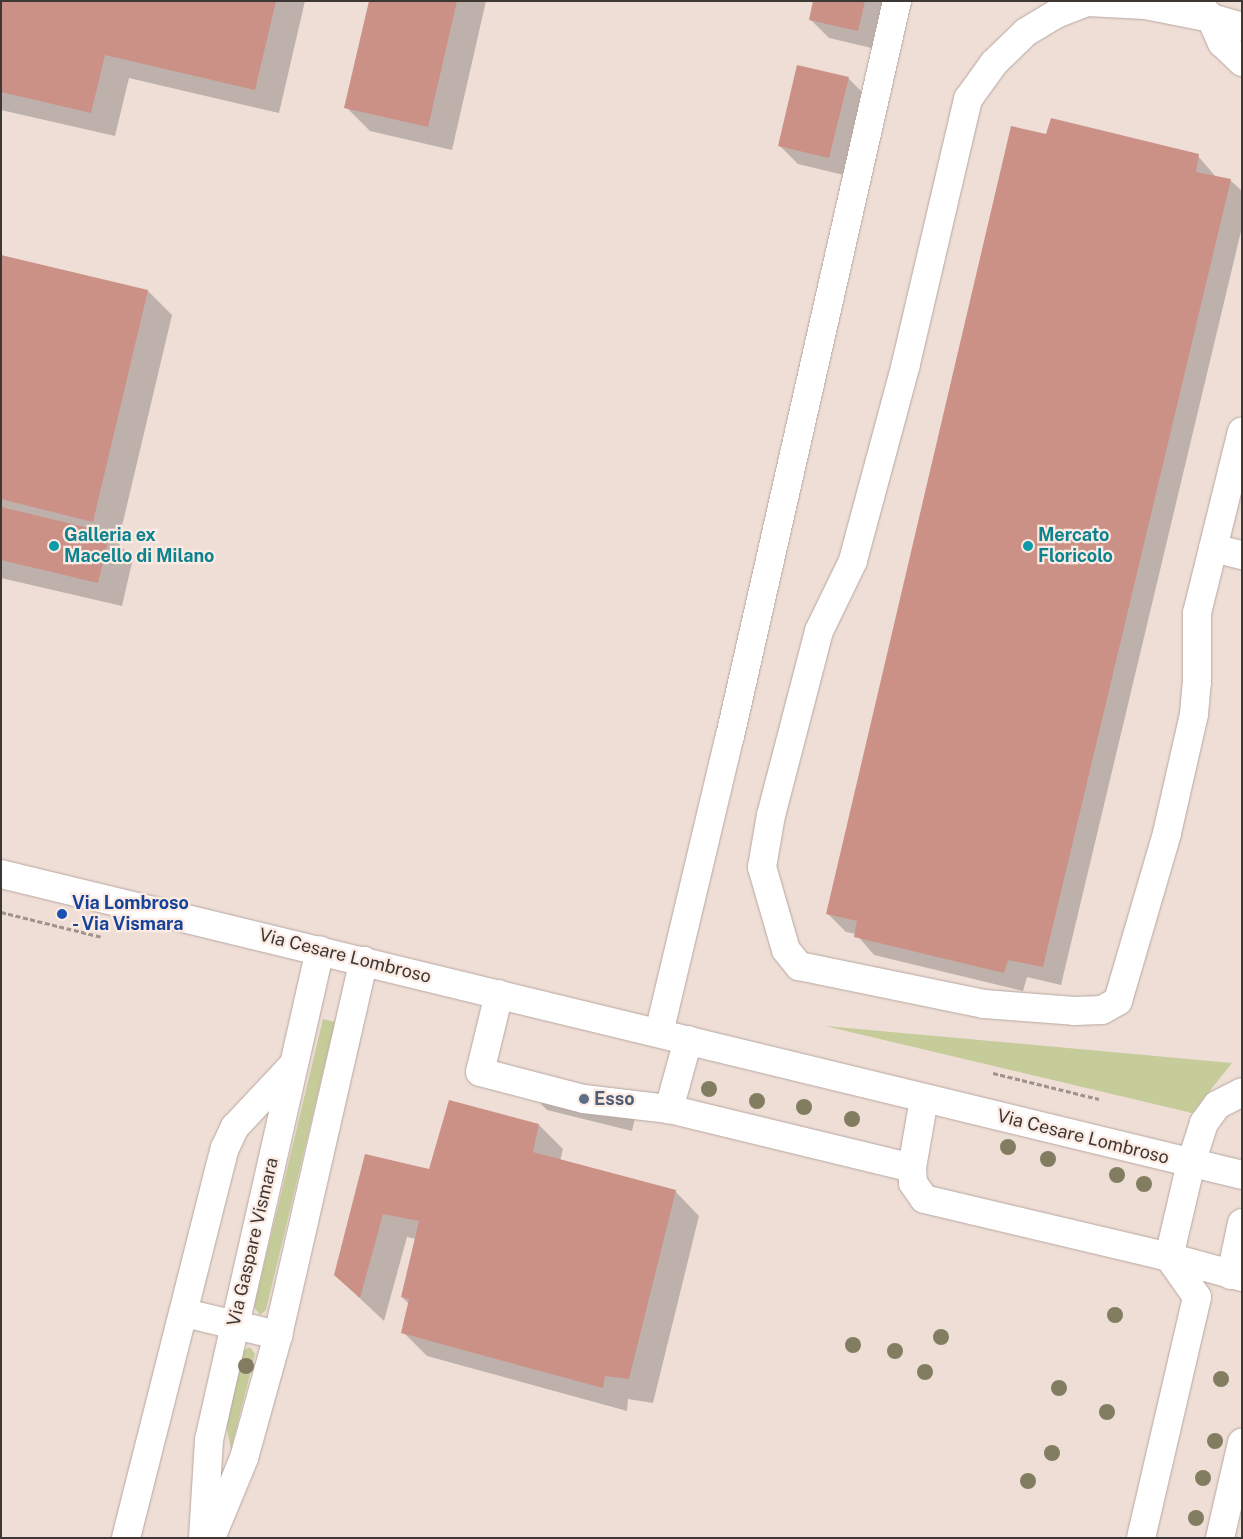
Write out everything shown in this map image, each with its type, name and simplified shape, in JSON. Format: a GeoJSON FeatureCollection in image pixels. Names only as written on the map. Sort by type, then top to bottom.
{"type":"FeatureCollection","features":[{"type":"Feature","properties":{"kind":"street"},"geometry":{"type":"LineString","coordinates":[[659,1033],[732,727],[897,1]]}},
{"type":"Feature","properties":{"kind":"street"},"geometry":{"type":"LineString","coordinates":[[1242,27],[1204,10],[1087,2],[1056,14],[1026,32],[994,63],[968,99],[906,364],[853,561],[819,631],[771,815],[762,867],[786,950],[798,966],[984,1004],[1074,1011],[1102,1010],[1118,1001],[1167,833],[1194,714],[1197,682],[1197,613],[1242,431]]}},
{"type":"Feature","properties":{"kind":"street"},"geometry":{"type":"LineString","coordinates":[[1204,10],[1222,43],[1242,62]]}},
{"type":"Feature","properties":{"kind":"street"},"geometry":{"type":"LineString","coordinates":[[1212,548],[1242,555]]}},
{"type":"Feature","properties":{"kind":"street","name":"Via Cesare Lombroso"},"geometry":{"type":"LineString","coordinates":[[1,874],[1242,1175]]}},
{"type":"Feature","properties":{"kind":"street","name":"Via Gaspare Vismara"},"geometry":{"type":"LineString","coordinates":[[203,1538],[209,1440],[233,1325],[320,950]]}},
{"type":"Feature","properties":{"kind":"street"},"geometry":{"type":"LineString","coordinates":[[210,1538],[244,1458],[278,1336],[364,961]]}},
{"type":"Feature","properties":{"kind":"street"},"geometry":{"type":"LineString","coordinates":[[498,994],[480,1072],[584,1099],[669,1109],[912,1168]]}},
{"type":"Feature","properties":{"kind":"street"},"geometry":{"type":"LineString","coordinates":[[669,1109],[688,1040]]}},
{"type":"Feature","properties":{"kind":"street"},"geometry":{"type":"LineString","coordinates":[[126,1538],[185,1313],[225,1148],[236,1127],[295,1063]]}},
{"type":"Feature","properties":{"kind":"street"},"geometry":{"type":"LineString","coordinates":[[1141,1538],[1197,1297],[1169,1257],[1191,1164],[1210,1113],[1228,1098],[1242,1092]]}},
{"type":"Feature","properties":{"kind":"street"},"geometry":{"type":"LineString","coordinates":[[924,1099],[912,1168],[914,1183],[924,1199],[1169,1257],[1238,1278],[1242,1223]]}},
{"type":"Feature","properties":{"kind":"street"},"geometry":{"type":"LineString","coordinates":[[185,1313],[278,1336]]}},
{"type":"Feature","properties":{"kind":"street"},"geometry":{"type":"LineString","coordinates":[[1220,1538],[1242,1443]]}},
{"type":"Feature","properties":{"kind":"path"},"geometry":{"type":"LineString","coordinates":[[1,912],[102,937]]}},
{"type":"Feature","properties":{"kind":"path"},"geometry":{"type":"LineString","coordinates":[[993,1073],[1099,1099]]}},
{"type":"Feature","properties":{"kind":"green space"},"geometry":{"type":"Polygon","coordinates":[[[323,1019],[335,1022],[266,1310],[260,1315],[254,1307],[323,1019]]]}},
{"type":"Feature","properties":{"kind":"green space"},"geometry":{"type":"Polygon","coordinates":[[[825,1026],[1232,1063],[1192,1113],[825,1026]]]}},
{"type":"Feature","properties":{"kind":"green space"},"geometry":{"type":"Polygon","coordinates":[[[250,1347],[255,1354],[231,1449],[226,1425],[243,1351],[250,1347]]]}},
{"type":"Feature","properties":{"kind":"building"},"geometry":{"type":"Polygon","coordinates":[[[1,1],[276,1],[255,90],[105,55],[91,113],[1,92],[1,1]]]}},
{"type":"Feature","properties":{"kind":"building"},"geometry":{"type":"Polygon","coordinates":[[[369,1],[457,1],[428,127],[344,108],[369,1]]]}},
{"type":"Feature","properties":{"kind":"building"},"geometry":{"type":"Polygon","coordinates":[[[813,1],[865,1],[858,31],[809,20],[813,1]]]}},
{"type":"Feature","properties":{"kind":"building"},"geometry":{"type":"Polygon","coordinates":[[[797,65],[849,77],[829,158],[778,146],[797,65]]]}},
{"type":"Feature","properties":{"kind":"building","name":"Mercato Floricolo"},"geometry":{"type":"Polygon","coordinates":[[[1051,118],[1199,154],[1196,172],[1231,179],[1043,967],[1008,960],[1004,973],[854,937],[857,921],[826,914],[1011,126],[1046,134],[1051,118]]]}},
{"type":"Feature","properties":{"kind":"building"},"geometry":{"type":"Polygon","coordinates":[[[1,255],[148,290],[93,522],[1,499],[1,255]]]}},
{"type":"Feature","properties":{"kind":"building","name":"Galleria ex Macello di Milano"},"geometry":{"type":"Polygon","coordinates":[[[1,507],[110,533],[98,583],[1,560],[1,507]]]}},
{"type":"Feature","properties":{"kind":"building"},"geometry":{"type":"Polygon","coordinates":[[[449,1100],[539,1124],[533,1152],[676,1190],[629,1379],[605,1376],[603,1388],[401,1333],[409,1299],[401,1297],[419,1221],[383,1214],[360,1298],[334,1275],[365,1154],[429,1169],[449,1100]]]}},
{"type":"Feature","properties":{"kind":"place","name":"Galleria ex Macello di Milano"},"geometry":{"type":"Point","coordinates":[54,546]}},
{"type":"Feature","properties":{"kind":"place","name":"Mercato Floricolo"},"geometry":{"type":"Point","coordinates":[1028,546]}},
{"type":"Feature","properties":{"kind":"place","name":"Via Lombroso - Via Vismara"},"geometry":{"type":"Point","coordinates":[62,914]}},
{"type":"Feature","properties":{"kind":"place","name":"Esso"},"geometry":{"type":"Point","coordinates":[584,1099]}}]}
